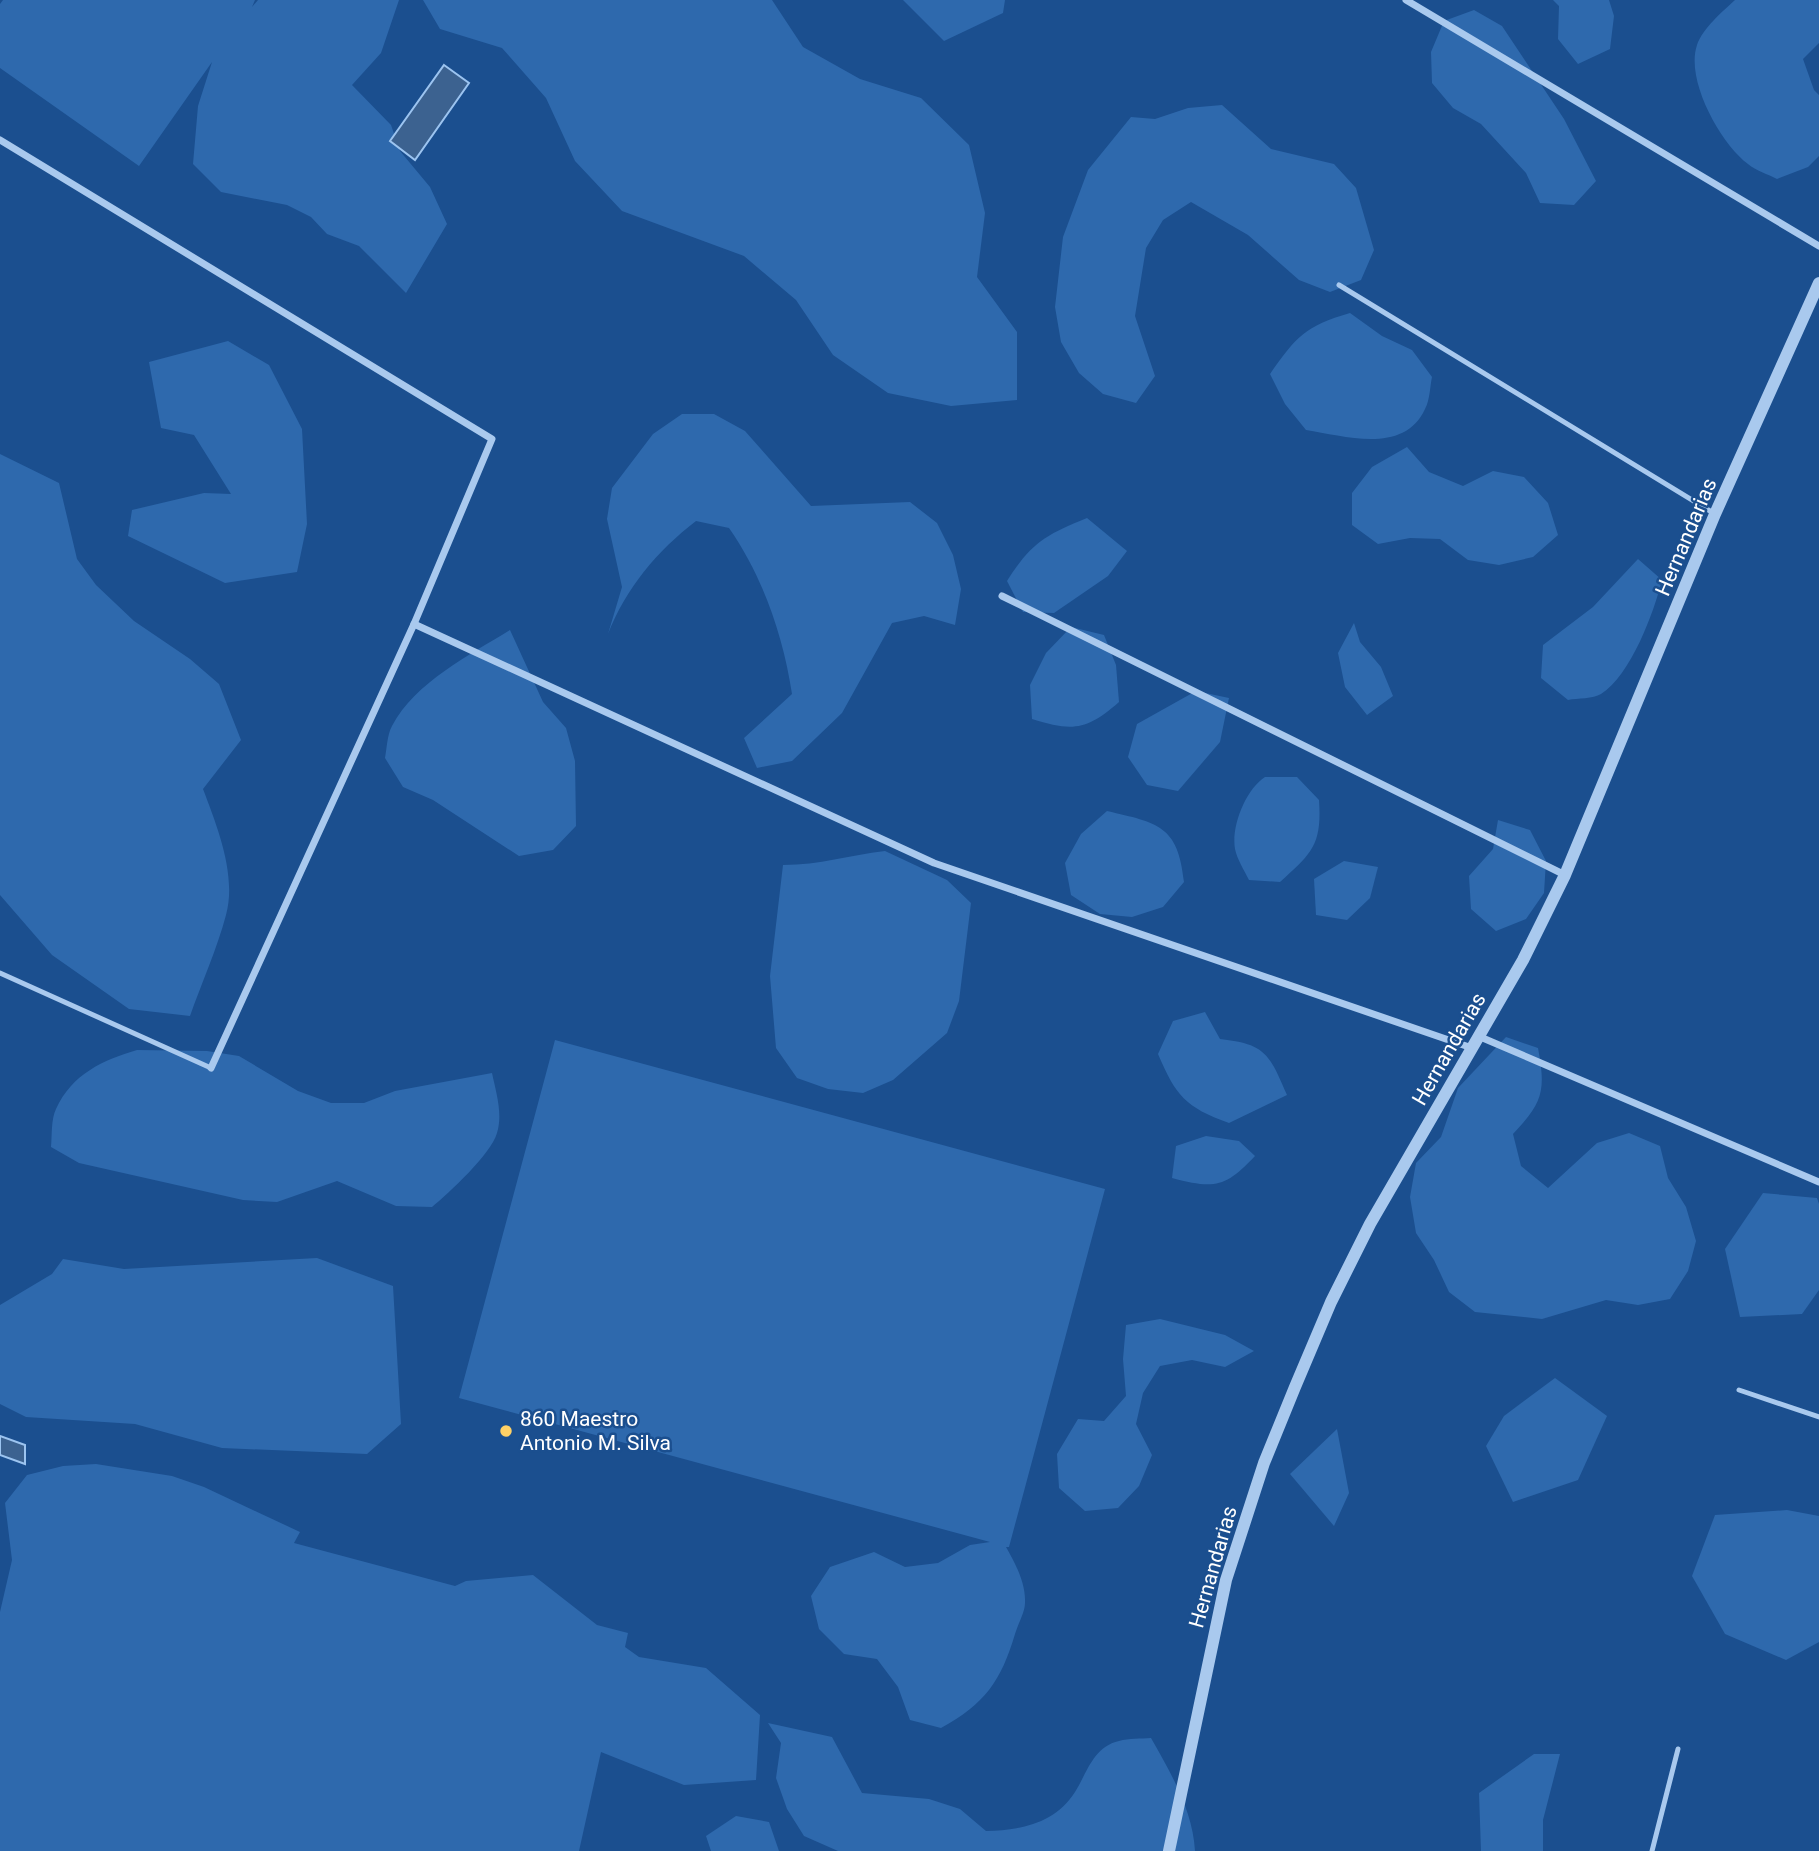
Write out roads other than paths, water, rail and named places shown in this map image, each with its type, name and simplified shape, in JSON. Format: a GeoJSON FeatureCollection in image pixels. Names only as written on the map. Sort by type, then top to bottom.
{"type":"FeatureCollection","features":[{"type":"Feature","properties":{"kind":"street"},"geometry":{"type":"LineString","coordinates":[[1406,0],[1819,246]]}},
{"type":"Feature","properties":{"kind":"street"},"geometry":{"type":"LineString","coordinates":[[0,140],[492,439],[414,624],[211,1068]]}},
{"type":"Feature","properties":{"kind":"street","name":"Hernandarias"},"geometry":{"type":"LineString","coordinates":[[1169,1851],[1226,1580],[1265,1463],[1331,1302],[1370,1224],[1523,960],[1565,875],[1716,514],[1819,284]]}},
{"type":"Feature","properties":{"kind":"street"},"geometry":{"type":"LineString","coordinates":[[1002,596],[1565,875]]}},
{"type":"Feature","properties":{"kind":"street"},"geometry":{"type":"LineString","coordinates":[[414,624],[934,863],[1475,1042],[1819,1182]]}},
{"type":"Feature","properties":{"kind":"lane"},"geometry":{"type":"LineString","coordinates":[[1339,285],[1716,514]]}},
{"type":"Feature","properties":{"kind":"lane"},"geometry":{"type":"LineString","coordinates":[[0,973],[211,1068]]}},
{"type":"Feature","properties":{"kind":"lane"},"geometry":{"type":"LineString","coordinates":[[1739,1390],[1819,1417]]}},
{"type":"Feature","properties":{"kind":"lane"},"geometry":{"type":"LineString","coordinates":[[1652,1851],[1678,1749]]}},
{"type":"Feature","properties":{"kind":"place","name":"860 Maestro Antonio M. Silva"},"geometry":{"type":"Point","coordinates":[506,1431]}}]}
